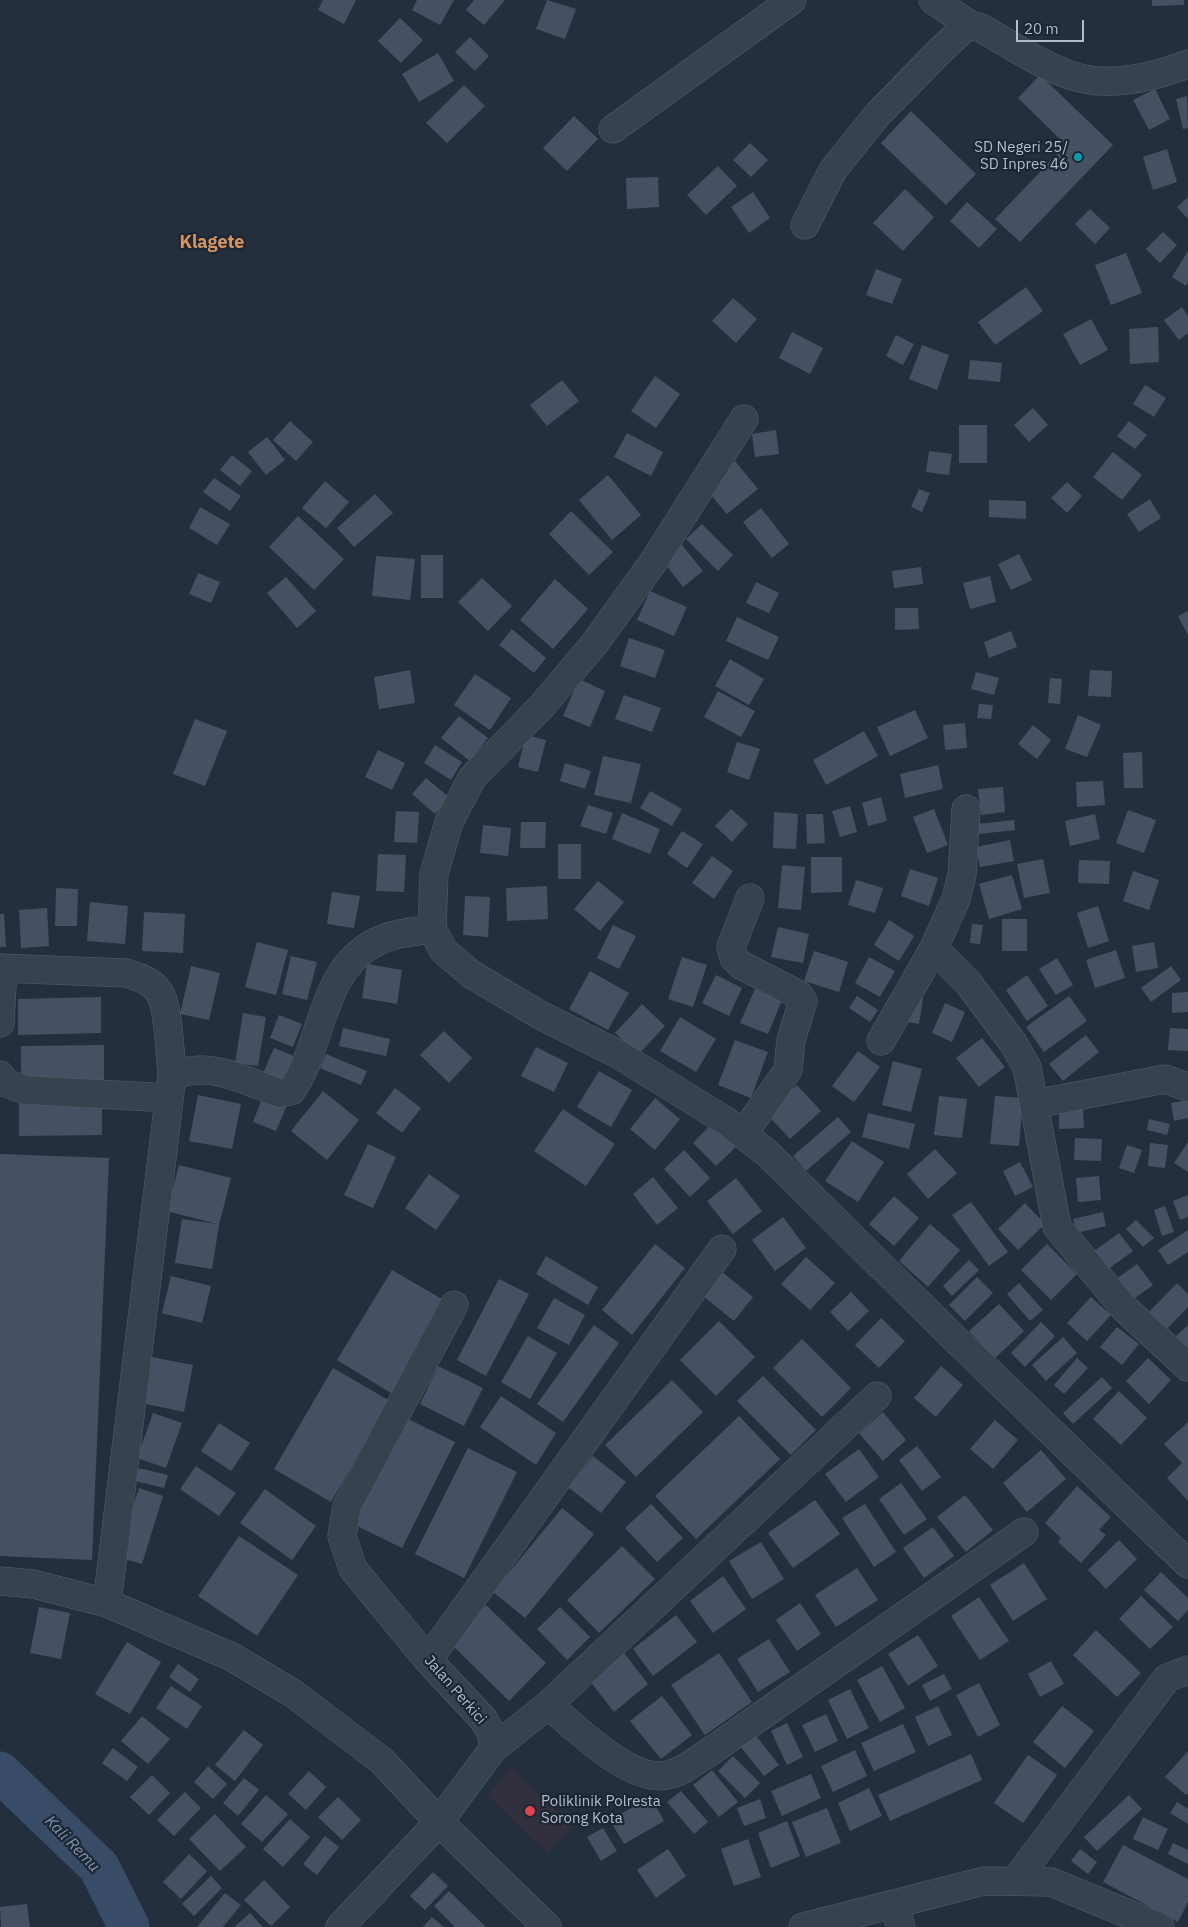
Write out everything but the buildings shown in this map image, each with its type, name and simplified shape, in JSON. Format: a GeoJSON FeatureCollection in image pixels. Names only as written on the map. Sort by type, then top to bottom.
{"type":"FeatureCollection","features":[{"type":"Feature","properties":{"kind":"street"},"geometry":{"type":"LineString","coordinates":[[613,129],[792,0]]}},
{"type":"Feature","properties":{"kind":"street"},"geometry":{"type":"LineString","coordinates":[[933,0],[970,25],[981,28],[1046,64],[1083,79],[1123,81],[1168,72],[1188,64]]}},
{"type":"Feature","properties":{"kind":"street"},"geometry":{"type":"LineString","coordinates":[[805,225],[833,170],[878,114],[956,35],[970,25]]}},
{"type":"Feature","properties":{"kind":"street"},"geometry":{"type":"LineString","coordinates":[[744,420],[654,561],[595,643],[542,706],[472,778],[449,822],[434,874],[432,930],[444,951],[471,974],[540,1015],[616,1053],[744,1133],[768,1153],[949,1333],[1188,1564]]}},
{"type":"Feature","properties":{"kind":"street"},"geometry":{"type":"LineString","coordinates":[[881,1041],[934,948],[958,891],[965,852],[966,809]]}},
{"type":"Feature","properties":{"kind":"street"},"geometry":{"type":"LineString","coordinates":[[744,1133],[788,1070],[791,1040],[803,1001],[799,995],[741,965],[734,958],[732,947],[750,898]]}},
{"type":"Feature","properties":{"kind":"street"},"geometry":{"type":"LineString","coordinates":[[0,1075],[6,1083],[25,1090],[170,1087],[187,1070],[208,1068],[279,1093],[291,1091],[303,1074],[332,989],[352,960],[376,942],[395,936],[432,930]]}},
{"type":"Feature","properties":{"kind":"street"},"geometry":{"type":"LineString","coordinates":[[934,948],[969,984],[1013,1043],[1027,1067],[1057,1227],[1124,1309],[1188,1367]]}},
{"type":"Feature","properties":{"kind":"street"},"geometry":{"type":"LineString","coordinates":[[0,1023],[2,968],[126,973],[144,979],[159,992],[165,1006],[170,1087],[107,1603]]}},
{"type":"Feature","properties":{"kind":"street"},"geometry":{"type":"LineString","coordinates":[[1035,1104],[1165,1079],[1188,1087]]}},
{"type":"Feature","properties":{"kind":"street"},"geometry":{"type":"LineString","coordinates":[[428,1660],[722,1249]]}},
{"type":"Feature","properties":{"kind":"street","name":"Jalan Perkici"},"geometry":{"type":"LineString","coordinates":[[454,1305],[347,1506],[342,1536],[353,1570],[428,1660],[484,1720],[492,1735],[493,1749]]}},
{"type":"Feature","properties":{"kind":"street"},"geometry":{"type":"LineString","coordinates":[[340,1927],[439,1822],[493,1749],[548,1705],[877,1396]]}},
{"type":"Feature","properties":{"kind":"street"},"geometry":{"type":"LineString","coordinates":[[548,1705],[621,1764],[642,1774],[671,1775],[708,1753],[1024,1532]]}},
{"type":"Feature","properties":{"kind":"street"},"geometry":{"type":"LineString","coordinates":[[0,1581],[33,1584],[107,1603],[232,1656],[294,1694],[382,1761],[439,1822],[547,1927]]}},
{"type":"Feature","properties":{"kind":"street"},"geometry":{"type":"LineString","coordinates":[[1014,1881],[1167,1678],[1188,1670]]}},
{"type":"Feature","properties":{"kind":"street"},"geometry":{"type":"LineString","coordinates":[[803,1927],[897,1915],[984,1881],[1014,1881],[1050,1882],[1160,1927]]}},
{"type":"Feature","properties":{"kind":"shaded area","name":"Poliklinik Polresta Sorong Kota"},"geometry":{"type":"Polygon","coordinates":[[[512,1768],[573,1827],[548,1853],[487,1795],[512,1768]]]}},
{"type":"Feature","properties":{"kind":"waterway","name":"Kali Remu"},"geometry":{"type":"LineString","coordinates":[[0,1772],[99,1867],[129,1927]]}},
{"type":"Feature","properties":{"kind":"place","name":"SD Negeri 25/ SD Inpres 46"},"geometry":{"type":"Point","coordinates":[1078,157]}},
{"type":"Feature","properties":{"kind":"place","name":"Poliklinik Polresta Sorong Kota"},"geometry":{"type":"Point","coordinates":[530,1811]}},
{"type":"Feature","properties":{"kind":"district","name":"Klagete"},"geometry":{"type":"Point","coordinates":[212,243]}}]}
